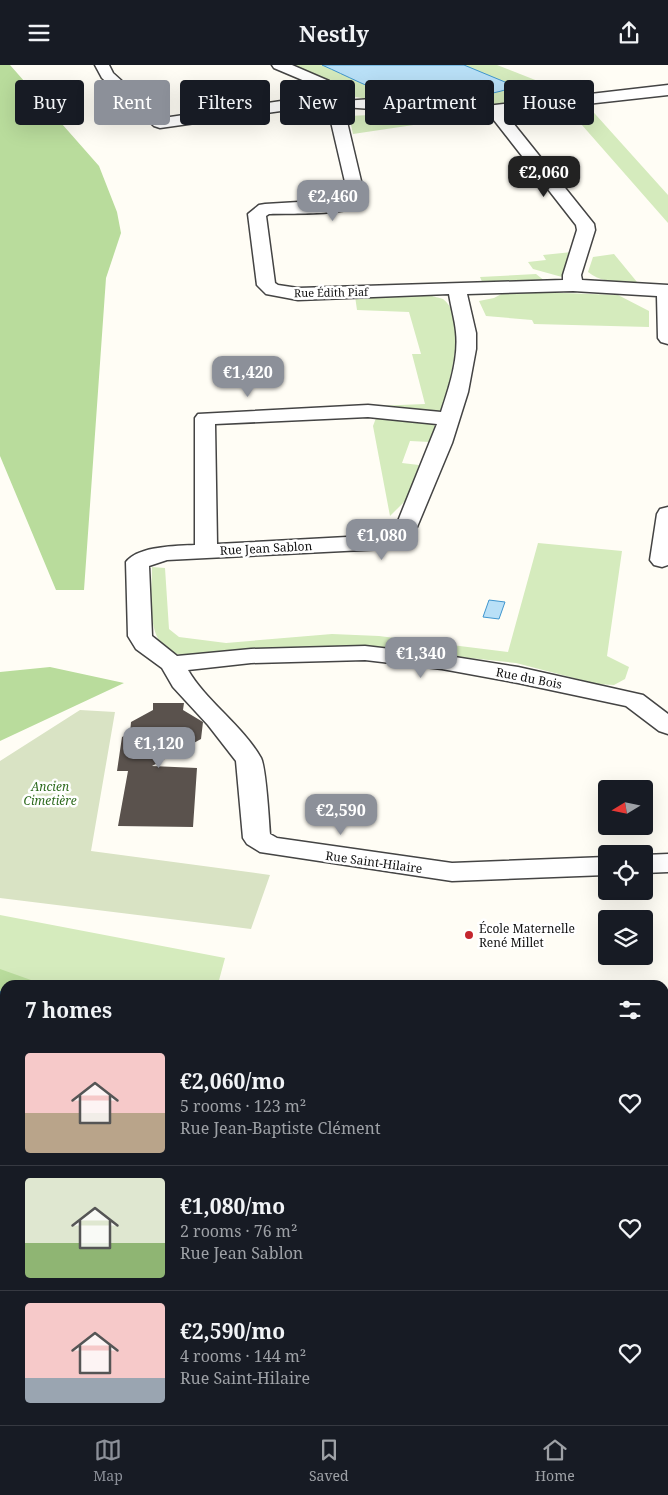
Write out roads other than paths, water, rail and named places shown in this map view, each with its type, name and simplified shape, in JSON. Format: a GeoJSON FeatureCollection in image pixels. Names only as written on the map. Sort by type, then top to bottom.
{"type":"FeatureCollection","features":[{"type":"Feature","properties":{"kind":"street"},"geometry":{"type":"LineString","coordinates":[[102,65],[107,75],[160,123],[280,106]]}},
{"type":"Feature","properties":{"kind":"street"},"geometry":{"type":"LineString","coordinates":[[279,65],[313,80]]}},
{"type":"Feature","properties":{"kind":"street"},"geometry":{"type":"LineString","coordinates":[[355,104],[371,104],[419,114],[443,116],[668,91]]}},
{"type":"Feature","properties":{"kind":"street"},"geometry":{"type":"LineString","coordinates":[[495,111],[585,224],[586,230],[572,275],[573,285]]}},
{"type":"Feature","properties":{"kind":"street","name":"Rue Édith Piaf"},"geometry":{"type":"LineString","coordinates":[[340,125],[356,190],[357,202],[352,205],[274,208],[260,211],[257,214],[266,285],[273,290],[298,293],[573,285],[667,291]]}},
{"type":"Feature","properties":{"kind":"street","name":"Rue Jean Sablon"},"geometry":{"type":"LineString","coordinates":[[172,664],[145,644],[140,636],[138,562],[156,555],[396,540],[404,534],[450,419],[458,392],[466,349],[466,333],[457,288]]}},
{"type":"Feature","properties":{"kind":"street"},"geometry":{"type":"LineString","coordinates":[[667,291],[668,338]]}},
{"type":"Feature","properties":{"kind":"street"},"geometry":{"type":"LineString","coordinates":[[206,551],[205,418],[368,411],[450,419]]}},
{"type":"Feature","properties":{"kind":"street"},"geometry":{"type":"LineString","coordinates":[[662,560],[668,515]]}},
{"type":"Feature","properties":{"kind":"street","name":"Rue du Bois"},"geometry":{"type":"LineString","coordinates":[[172,664],[251,656],[365,653],[442,662],[518,675],[634,700],[668,726]]}},
{"type":"Feature","properties":{"kind":"street","name":"Rue Saint-Hilaire"},"geometry":{"type":"LineString","coordinates":[[172,664],[182,682],[217,719],[249,761],[257,838],[270,846],[452,872],[598,865]]}},
{"type":"Feature","properties":{"kind":"street"},"geometry":{"type":"LineString","coordinates":[[653,864],[668,863]]}},
{"type":"Feature","properties":{"kind":"water"},"geometry":{"type":"Polygon","coordinates":[[[322,65],[464,65],[504,82],[504,90],[494,92],[494,80],[365,80],[365,84],[322,65]]]}},
{"type":"Feature","properties":{"kind":"water"},"geometry":{"type":"Polygon","coordinates":[[[489,600],[505,602],[499,619],[483,617],[489,600]]]}},
{"type":"Feature","properties":{"kind":"place","name":"École Maternelle René Millet"},"geometry":{"type":"Point","coordinates":[469,935]}},
{"type":"Feature","properties":{"kind":"park label","name":"Ancien Cimetière"},"geometry":{"type":"Point","coordinates":[50,793]}}]}
